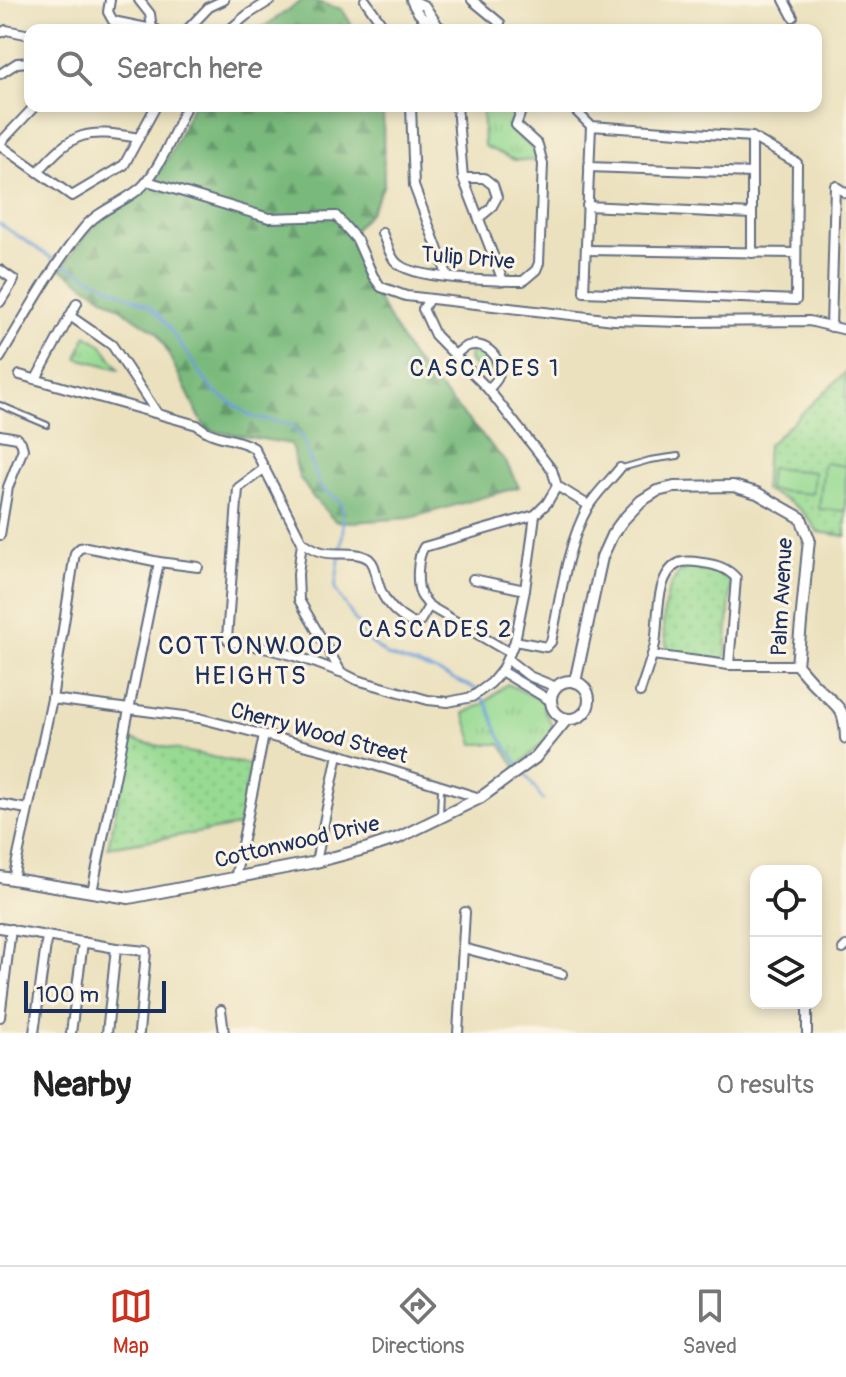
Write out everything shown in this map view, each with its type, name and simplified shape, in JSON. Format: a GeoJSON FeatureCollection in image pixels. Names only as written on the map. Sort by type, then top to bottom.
{"type":"FeatureCollection","features":[{"type":"Feature","properties":{"kind":"street"},"geometry":{"type":"LineString","coordinates":[[110,0],[108,12],[113,21],[128,24]]}},
{"type":"Feature","properties":{"kind":"street"},"geometry":{"type":"LineString","coordinates":[[139,0],[150,14],[153,24]]}},
{"type":"Feature","properties":{"kind":"street"},"geometry":{"type":"LineString","coordinates":[[191,24],[206,4],[224,0]]}},
{"type":"Feature","properties":{"kind":"street"},"geometry":{"type":"LineString","coordinates":[[236,24],[271,0]]}},
{"type":"Feature","properties":{"kind":"street"},"geometry":{"type":"LineString","coordinates":[[365,0],[382,24]]}},
{"type":"Feature","properties":{"kind":"street"},"geometry":{"type":"LineString","coordinates":[[411,0],[423,20],[433,24]]}},
{"type":"Feature","properties":{"kind":"street"},"geometry":{"type":"LineString","coordinates":[[472,0],[499,24]]}},
{"type":"Feature","properties":{"kind":"street"},"geometry":{"type":"LineString","coordinates":[[784,0],[793,17]]}},
{"type":"Feature","properties":{"kind":"street"},"geometry":{"type":"LineString","coordinates":[[0,33],[6,30],[24,34]]}},
{"type":"Feature","properties":{"kind":"street"},"geometry":{"type":"LineString","coordinates":[[0,74],[17,63],[24,62]]}},
{"type":"Feature","properties":{"kind":"street"},"geometry":{"type":"LineString","coordinates":[[29,112],[0,144],[72,196],[124,165],[153,112]]}},
{"type":"Feature","properties":{"kind":"street"},"geometry":{"type":"LineString","coordinates":[[0,358],[85,226],[147,181],[183,112]]}},
{"type":"Feature","properties":{"kind":"street"},"geometry":{"type":"LineString","coordinates":[[411,112],[414,186],[448,277]]}},
{"type":"Feature","properties":{"kind":"street"},"geometry":{"type":"LineString","coordinates":[[458,112],[463,178],[503,281]]}},
{"type":"Feature","properties":{"kind":"street","name":"Tulip Drive"},"geometry":{"type":"LineString","coordinates":[[382,233],[395,262],[408,271],[448,277],[523,281],[536,270],[539,263],[543,164],[538,145],[516,125],[521,112]]}},
{"type":"Feature","properties":{"kind":"street"},"geometry":{"type":"LineString","coordinates":[[577,112],[591,126],[752,137],[797,163],[796,300],[584,292],[591,126]]}},
{"type":"Feature","properties":{"kind":"street"},"geometry":{"type":"LineString","coordinates":[[38,172],[55,152],[78,137],[103,132],[139,138]]}},
{"type":"Feature","properties":{"kind":"street"},"geometry":{"type":"LineString","coordinates":[[752,137],[752,253]]}},
{"type":"Feature","properties":{"kind":"street"},"geometry":{"type":"LineString","coordinates":[[589,167],[752,173]]}},
{"type":"Feature","properties":{"kind":"street"},"geometry":{"type":"LineString","coordinates":[[463,178],[484,178],[493,185],[497,197],[491,208],[479,218]]}},
{"type":"Feature","properties":{"kind":"street"},"geometry":{"type":"LineString","coordinates":[[147,181],[269,218],[336,216],[357,240],[381,287],[406,296],[614,320],[809,321],[846,330]]}},
{"type":"Feature","properties":{"kind":"street"},"geometry":{"type":"LineString","coordinates":[[831,327],[835,186],[846,193]]}},
{"type":"Feature","properties":{"kind":"street"},"geometry":{"type":"LineString","coordinates":[[587,206],[752,214]]}},
{"type":"Feature","properties":{"kind":"street"},"geometry":{"type":"LineString","coordinates":[[586,250],[796,253]]}},
{"type":"Feature","properties":{"kind":"street"},"geometry":{"type":"LineString","coordinates":[[0,270],[14,280],[0,302]]}},
{"type":"Feature","properties":{"kind":"street"},"geometry":{"type":"LineString","coordinates":[[429,299],[423,309],[435,335],[488,389],[552,470],[557,486],[588,505]]}},
{"type":"Feature","properties":{"kind":"street"},"geometry":{"type":"LineString","coordinates":[[36,379],[77,303]]}},
{"type":"Feature","properties":{"kind":"street"},"geometry":{"type":"LineString","coordinates":[[70,316],[112,345],[158,414]]}},
{"type":"Feature","properties":{"kind":"street"},"geometry":{"type":"LineString","coordinates":[[455,355],[464,347],[476,345],[488,348],[496,357],[499,368],[497,380],[488,389]]}},
{"type":"Feature","properties":{"kind":"street"},"geometry":{"type":"LineString","coordinates":[[20,375],[197,425],[206,433],[242,441],[254,448],[302,542],[299,600],[341,672]]}},
{"type":"Feature","properties":{"kind":"street"},"geometry":{"type":"LineString","coordinates":[[0,435],[17,438],[23,449],[8,487],[0,535]]}},
{"type":"Feature","properties":{"kind":"street"},"geometry":{"type":"LineString","coordinates":[[265,468],[238,488],[227,639],[270,648],[357,680],[428,700],[448,702],[472,697],[501,671],[515,641],[535,515]]}},
{"type":"Feature","properties":{"kind":"street"},"geometry":{"type":"LineString","coordinates":[[515,641],[546,647],[551,642],[578,527],[588,505],[620,468]]}},
{"type":"Feature","properties":{"kind":"street"},"geometry":{"type":"LineString","coordinates":[[556,687],[529,676],[508,656],[429,606],[419,586],[420,552],[424,547],[535,515],[557,486]]}},
{"type":"Feature","properties":{"kind":"street","name":"Palm Avenue"},"geometry":{"type":"LineString","coordinates":[[575,682],[602,557],[623,520],[641,501],[657,491],[674,487],[733,486],[757,493],[801,518],[809,539],[797,665],[815,686],[842,704],[846,738]]}},
{"type":"Feature","properties":{"kind":"street"},"geometry":{"type":"LineString","coordinates":[[302,542],[320,552],[368,559],[373,564],[379,587],[389,606],[400,617],[414,624],[420,621],[429,606]]}},
{"type":"Feature","properties":{"kind":"street"},"geometry":{"type":"LineString","coordinates":[[13,879],[52,699],[75,553],[86,547],[198,567]]}},
{"type":"Feature","properties":{"kind":"street"},"geometry":{"type":"LineString","coordinates":[[92,892],[159,562]]}},
{"type":"Feature","properties":{"kind":"street"},"geometry":{"type":"LineString","coordinates":[[640,692],[656,641],[659,599],[664,581],[680,562],[704,563],[729,570],[736,578],[729,665]]}},
{"type":"Feature","properties":{"kind":"street"},"geometry":{"type":"LineString","coordinates":[[473,579],[525,590]]}},
{"type":"Feature","properties":{"kind":"street"},"geometry":{"type":"LineString","coordinates":[[652,655],[729,665],[797,665]]}},
{"type":"Feature","properties":{"kind":"street"},"geometry":{"type":"LineString","coordinates":[[501,671],[551,701]]}},
{"type":"Feature","properties":{"kind":"street"},"geometry":{"type":"LineString","coordinates":[[569,681],[575,682],[587,691],[589,705],[580,717],[566,720],[553,709],[552,693],[556,687],[569,681]]}},
{"type":"Feature","properties":{"kind":"street","name":"Cherry Wood Street"},"geometry":{"type":"LineString","coordinates":[[52,699],[199,718],[338,754],[480,798]]}},
{"type":"Feature","properties":{"kind":"street","name":"Cottonwood Drive"},"geometry":{"type":"LineString","coordinates":[[0,877],[129,898],[316,862],[398,838],[480,798],[535,758],[566,720]]}},
{"type":"Feature","properties":{"kind":"street"},"geometry":{"type":"LineString","coordinates":[[235,879],[264,735]]}},
{"type":"Feature","properties":{"kind":"street"},"geometry":{"type":"LineString","coordinates":[[316,862],[338,754]]}},
{"type":"Feature","properties":{"kind":"street"},"geometry":{"type":"LineString","coordinates":[[0,804],[27,809]]}},
{"type":"Feature","properties":{"kind":"street"},"geometry":{"type":"LineString","coordinates":[[458,1033],[465,912]]}},
{"type":"Feature","properties":{"kind":"street"},"geometry":{"type":"LineString","coordinates":[[0,928],[146,951],[139,1033]]}},
{"type":"Feature","properties":{"kind":"street"},"geometry":{"type":"LineString","coordinates":[[0,1017],[11,929]]}},
{"type":"Feature","properties":{"kind":"street"},"geometry":{"type":"LineString","coordinates":[[34,1033],[47,937]]}},
{"type":"Feature","properties":{"kind":"street"},"geometry":{"type":"LineString","coordinates":[[71,1033],[83,942]]}},
{"type":"Feature","properties":{"kind":"street"},"geometry":{"type":"LineString","coordinates":[[107,1033],[116,948]]}},
{"type":"Feature","properties":{"kind":"street"},"geometry":{"type":"LineString","coordinates":[[463,948],[562,974]]}},
{"type":"Feature","properties":{"kind":"street"},"geometry":{"type":"LineString","coordinates":[[807,1009],[807,1033]]}},
{"type":"Feature","properties":{"kind":"street"},"geometry":{"type":"LineString","coordinates":[[221,1010],[224,1033]]}},
{"type":"Feature","properties":{"kind":"lane"},"geometry":{"type":"LineString","coordinates":[[0,405],[47,425]]}},
{"type":"Feature","properties":{"kind":"lane"},"geometry":{"type":"LineString","coordinates":[[620,468],[678,456]]}},
{"type":"Feature","properties":{"kind":"lane"},"geometry":{"type":"LineString","coordinates":[[439,817],[441,786]]}},
{"type":"Feature","properties":{"kind":"green space"},"geometry":{"type":"Polygon","coordinates":[[[303,0],[310,0],[342,9],[351,24],[268,24],[303,0]]]}},
{"type":"Feature","properties":{"kind":"green space"},"geometry":{"type":"Polygon","coordinates":[[[189,112],[383,112],[384,185],[371,211],[347,234],[355,243],[367,281],[412,358],[506,462],[519,487],[410,518],[335,521],[299,477],[291,444],[206,430],[158,333],[61,269],[89,230],[151,188],[189,112]]]}},
{"type":"Feature","properties":{"kind":"green space"},"geometry":{"type":"Polygon","coordinates":[[[482,112],[515,112],[507,127],[535,150],[537,161],[514,160],[484,146],[482,112]]]}},
{"type":"Feature","properties":{"kind":"green space"},"geometry":{"type":"Polygon","coordinates":[[[86,335],[102,345],[119,369],[77,358],[86,335]]]}},
{"type":"Feature","properties":{"kind":"green space"},"geometry":{"type":"Polygon","coordinates":[[[472,350],[486,352],[492,357],[490,372],[482,373],[471,363],[469,357],[472,350]]]}},
{"type":"Feature","properties":{"kind":"green space"},"geometry":{"type":"Polygon","coordinates":[[[846,372],[846,536],[818,532],[795,506],[764,490],[767,446],[846,372]]]}},
{"type":"Feature","properties":{"kind":"green space"},"geometry":{"type":"Polygon","coordinates":[[[824,463],[846,466],[845,511],[819,509],[824,463]]]}},
{"type":"Feature","properties":{"kind":"green space"},"geometry":{"type":"Polygon","coordinates":[[[770,468],[814,472],[812,494],[768,490],[770,468]]]}},
{"type":"Feature","properties":{"kind":"green space"},"geometry":{"type":"Polygon","coordinates":[[[700,567],[723,573],[731,583],[726,655],[722,661],[675,656],[665,639],[664,614],[670,588],[681,571],[700,567]]]}},
{"type":"Feature","properties":{"kind":"green space"},"geometry":{"type":"Polygon","coordinates":[[[507,684],[542,700],[553,727],[543,743],[516,768],[501,744],[474,744],[464,713],[483,704],[507,684]]]}},
{"type":"Feature","properties":{"kind":"green space"},"geometry":{"type":"Polygon","coordinates":[[[131,740],[251,765],[239,826],[108,847],[131,740]]]}},
{"type":"Feature","properties":{"kind":"waterway"},"geometry":{"type":"LineString","coordinates":[[0,224],[56,261],[149,306],[164,321],[213,391],[253,417],[291,425],[303,439],[320,487],[342,503],[343,531],[335,589],[368,640],[388,656],[433,670],[476,689],[488,706],[500,737],[543,800]]}},
{"type":"Feature","properties":{"kind":"district","name":"CASCADES 1"},"geometry":{"type":"Point","coordinates":[485,368]}},
{"type":"Feature","properties":{"kind":"district","name":"CASCADES 2"},"geometry":{"type":"Point","coordinates":[436,629]}},
{"type":"Feature","properties":{"kind":"district","name":"COTTONWOOD HEIGHTS"},"geometry":{"type":"Point","coordinates":[251,661]}}]}
